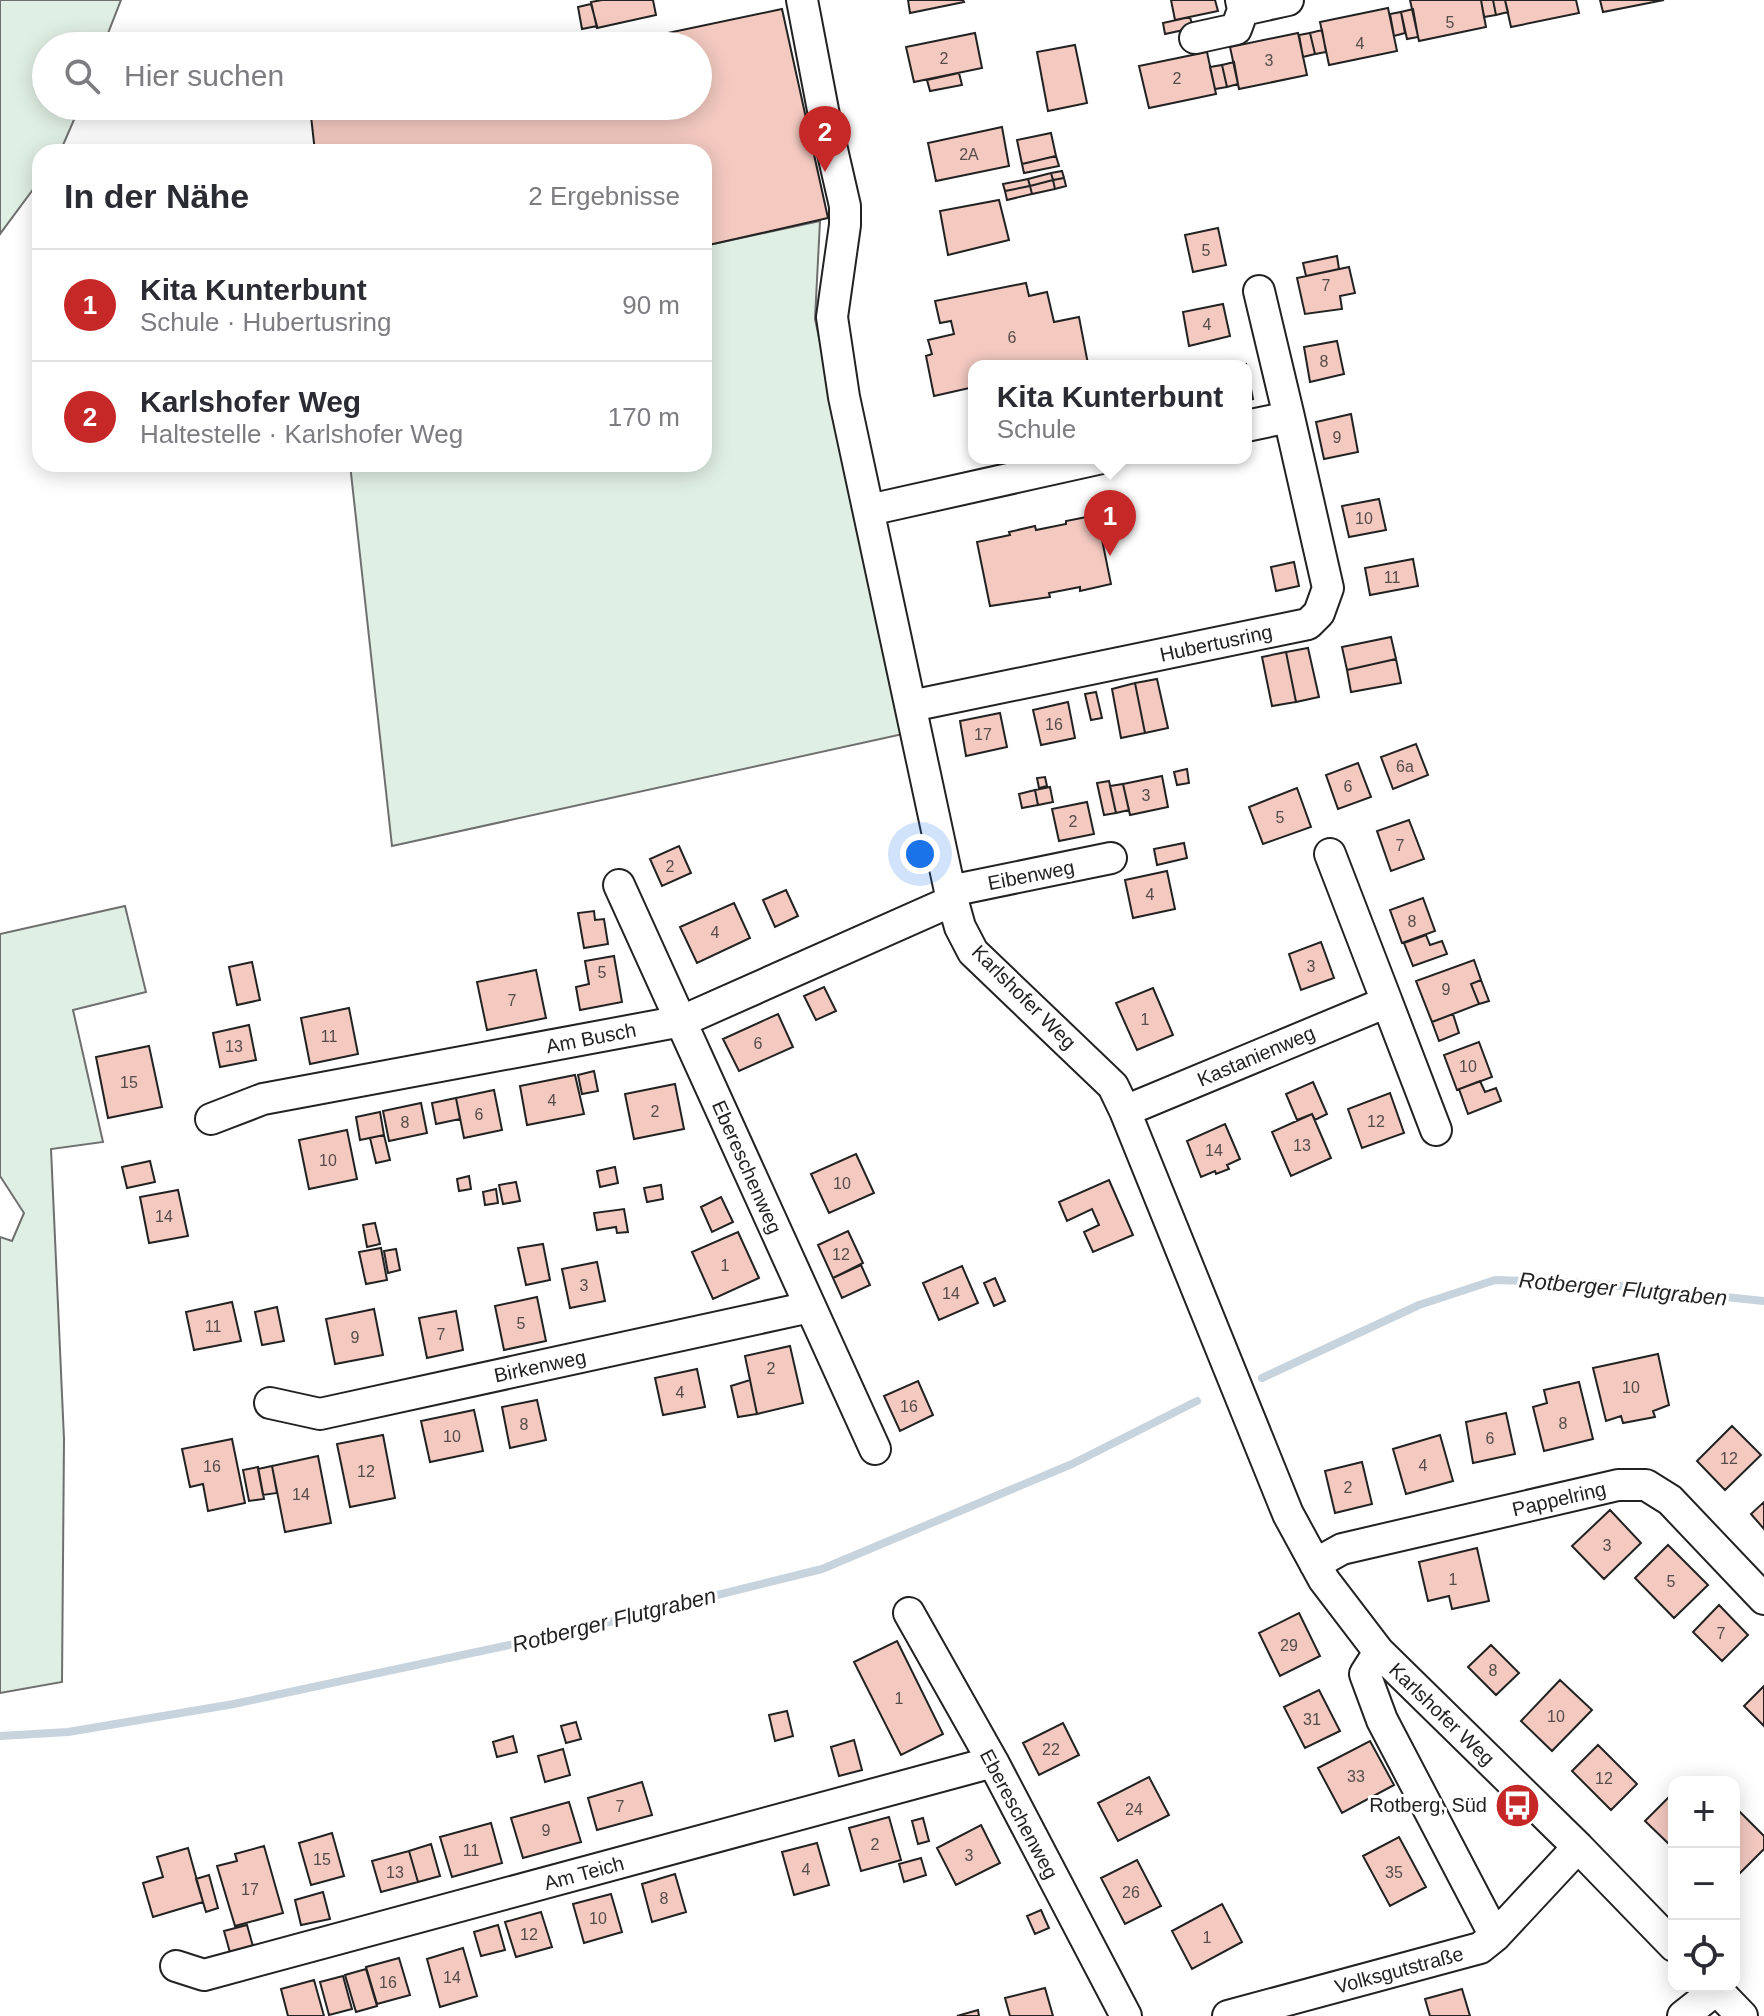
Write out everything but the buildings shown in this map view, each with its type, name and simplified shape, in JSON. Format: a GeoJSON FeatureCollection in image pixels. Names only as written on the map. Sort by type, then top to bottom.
{"type":"FeatureCollection","features":[{"type":"Feature","properties":{"kind":"street","name":"Karlshofer Weg"},"geometry":{"type":"LineString","coordinates":[[802,0],[845,206],[832,317],[844,397],[960,927],[973,952],[1113,1086],[1288,1514],[1315,1564],[1348,1614],[1379,1652],[1668,1940]]}},
{"type":"Feature","properties":{"kind":"street"},"geometry":{"type":"LineString","coordinates":[[1195,38],[1236,29],[1242,5],[1288,0]]}},
{"type":"Feature","properties":{"kind":"street","name":"Hubertusring"},"geometry":{"type":"LineString","coordinates":[[911,706],[1308,624],[1319,613],[1328,588],[1259,291]]}},
{"type":"Feature","properties":{"kind":"street"},"geometry":{"type":"LineString","coordinates":[[1252,425],[1289,417]]}},
{"type":"Feature","properties":{"kind":"street"},"geometry":{"type":"LineString","coordinates":[[869,510],[1075,464]]}},
{"type":"Feature","properties":{"kind":"street"},"geometry":{"type":"LineString","coordinates":[[1330,854],[1436,1130]]}},
{"type":"Feature","properties":{"kind":"street","name":"Eibenweg"},"geometry":{"type":"LineString","coordinates":[[951,896],[1111,858]]}},
{"type":"Feature","properties":{"kind":"street","name":"Ebereschenweg"},"geometry":{"type":"LineString","coordinates":[[619,885],[875,1449]]}},
{"type":"Feature","properties":{"kind":"street","name":"Am Busch"},"geometry":{"type":"LineString","coordinates":[[211,1119],[263,1099],[682,1021],[951,896]]}},
{"type":"Feature","properties":{"kind":"street","name":"Kastanienweg"},"geometry":{"type":"LineString","coordinates":[[1125,1111],[1387,1002]]}},
{"type":"Feature","properties":{"kind":"street","name":"Birkenweg"},"geometry":{"type":"LineString","coordinates":[[270,1403],[320,1414],[810,1307]]}},
{"type":"Feature","properties":{"kind":"street","name":"Pappelring"},"geometry":{"type":"LineString","coordinates":[[1315,1564],[1342,1549],[1618,1485],[1646,1485],[1670,1500],[1764,1599]]}},
{"type":"Feature","properties":{"kind":"street","name":"Ebereschenweg"},"geometry":{"type":"LineString","coordinates":[[909,1613],[993,1762],[1126,2016]]}},
{"type":"Feature","properties":{"kind":"street","name":"Karlshofer Weg"},"geometry":{"type":"LineString","coordinates":[[1379,1652],[1365,1674],[1382,1720],[1495,1936]]}},
{"type":"Feature","properties":{"kind":"street","name":"Am Teich"},"geometry":{"type":"LineString","coordinates":[[176,1966],[204,1975],[993,1762]]}},
{"type":"Feature","properties":{"kind":"street","name":"Volksgutstraße"},"geometry":{"type":"LineString","coordinates":[[1228,2016],[1480,1948],[1495,1936],[1578,1847]]}},
{"type":"Feature","properties":{"kind":"street"},"geometry":{"type":"LineString","coordinates":[[1683,2016],[1710,1992]]}},
{"type":"Feature","properties":{"kind":"street"},"geometry":{"type":"LineString","coordinates":[[1718,1992],[1742,2016]]}},
{"type":"Feature","properties":{"kind":"street"},"geometry":{"type":"LineString","coordinates":[[1759,2016],[1764,2011]]}},
{"type":"Feature","properties":{"kind":"green space"},"geometry":{"type":"Polygon","coordinates":[[[0,0],[121,0],[108,32],[32,32],[32,120],[74,120],[63,144],[32,144],[32,191],[0,234],[0,0]]]}},
{"type":"Feature","properties":{"kind":"green space"},"geometry":{"type":"Polygon","coordinates":[[[820,221],[815,319],[903,734],[392,846],[351,472],[712,472],[712,244],[820,221]]]}},
{"type":"Feature","properties":{"kind":"green space"},"geometry":{"type":"Polygon","coordinates":[[[125,906],[146,992],[73,1010],[103,1142],[51,1149],[64,1439],[62,1682],[0,1693],[0,1237],[12,1241],[24,1213],[0,1176],[0,934],[125,906]]]}},
{"type":"Feature","properties":{"kind":"waterway","name":"Rotberger Flutgraben"},"geometry":{"type":"LineString","coordinates":[[1262,1378],[1419,1305],[1495,1280],[1591,1283],[1764,1301]]}},
{"type":"Feature","properties":{"kind":"waterway","name":"Rotberger Flutgraben"},"geometry":{"type":"LineString","coordinates":[[0,1736],[68,1732],[234,1704],[565,1633],[822,1569],[1072,1464],[1197,1401]]}},
{"type":"Feature","properties":{"kind":"place","name":"Karlshofer Weg"},"geometry":{"type":"Point","coordinates":[825,172]}},
{"type":"Feature","properties":{"kind":"place","name":"Kita Kunterbunt"},"geometry":{"type":"Point","coordinates":[1110,556]}},
{"type":"Feature","properties":{"kind":"place","name":"Rotberg, Süd"},"geometry":{"type":"Point","coordinates":[1518,1805]}}]}
